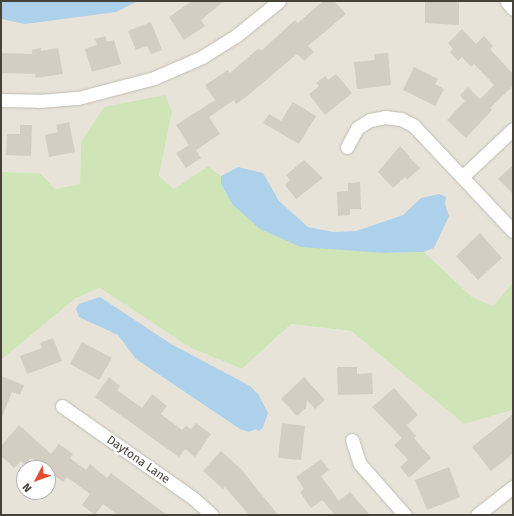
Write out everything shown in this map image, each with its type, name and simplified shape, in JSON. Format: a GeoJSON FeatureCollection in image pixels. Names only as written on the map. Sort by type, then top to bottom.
{"type":"FeatureCollection","features":[{"type":"Feature","properties":{"kind":"street"},"geometry":{"type":"LineString","coordinates":[[1,100],[40,101],[78,98],[154,78],[202,57],[237,35],[280,1]]}},
{"type":"Feature","properties":{"kind":"street"},"geometry":{"type":"LineString","coordinates":[[347,147],[357,128],[370,120],[385,117],[401,119],[413,126],[513,231]]}},
{"type":"Feature","properties":{"kind":"street"},"geometry":{"type":"LineString","coordinates":[[462,177],[513,129]]}},
{"type":"Feature","properties":{"kind":"street","name":"Daytona Lane"},"geometry":{"type":"LineString","coordinates":[[62,406],[192,498],[212,515]]}},
{"type":"Feature","properties":{"kind":"street"},"geometry":{"type":"LineString","coordinates":[[352,440],[360,464],[405,515]]}},
{"type":"Feature","properties":{"kind":"street"},"geometry":{"type":"LineString","coordinates":[[477,515],[513,487]]}},
{"type":"Feature","properties":{"kind":"shaded area"},"geometry":{"type":"Polygon","coordinates":[[[1,1],[513,1],[513,282],[493,306],[472,297],[424,252],[434,248],[447,209],[445,205],[421,199],[403,215],[356,231],[334,232],[308,227],[295,218],[279,201],[262,173],[238,167],[221,176],[208,166],[174,189],[159,176],[172,112],[81,142],[80,184],[55,189],[40,173],[1,172],[1,1]]]}},
{"type":"Feature","properties":{"kind":"shaded area"},"geometry":{"type":"Polygon","coordinates":[[[100,288],[191,348],[242,369],[291,324],[351,331],[464,424],[513,410],[513,515],[1,515],[1,360],[76,298],[100,288]]]}},
{"type":"Feature","properties":{"kind":"green space"},"geometry":{"type":"Polygon","coordinates":[[[165,95],[172,112],[159,176],[174,189],[208,166],[221,176],[221,184],[232,204],[385,253],[424,252],[472,297],[493,306],[513,282],[513,410],[464,424],[351,331],[291,324],[242,369],[191,348],[100,288],[76,298],[1,360],[1,172],[40,173],[55,189],[80,184],[81,142],[104,107],[165,95]]]}},
{"type":"Feature","properties":{"kind":"water"},"geometry":{"type":"Polygon","coordinates":[[[1,1],[138,1],[116,12],[25,24],[1,19],[1,1]]]}},
{"type":"Feature","properties":{"kind":"water"},"geometry":{"type":"Polygon","coordinates":[[[238,167],[263,173],[279,201],[308,227],[334,232],[356,231],[403,215],[421,198],[439,194],[446,197],[445,204],[449,216],[434,248],[424,252],[385,253],[301,247],[260,229],[232,204],[221,184],[221,176],[238,167]]]}},
{"type":"Feature","properties":{"kind":"water"},"geometry":{"type":"Polygon","coordinates":[[[100,297],[171,344],[250,386],[258,394],[268,413],[263,427],[259,431],[256,429],[249,432],[240,429],[136,359],[118,335],[79,317],[76,309],[79,304],[100,297]]]}},
{"type":"Feature","properties":{"kind":"building"},"geometry":{"type":"Polygon","coordinates":[[[192,1],[224,1],[201,20],[205,26],[184,40],[169,17],[192,1]]]}},
{"type":"Feature","properties":{"kind":"building"},"geometry":{"type":"Polygon","coordinates":[[[323,1],[334,1],[346,14],[308,46],[314,52],[304,61],[297,54],[246,97],[236,104],[234,100],[209,117],[220,134],[196,150],[201,158],[186,168],[176,153],[189,145],[176,125],[215,100],[205,85],[228,70],[230,73],[259,48],[261,51],[295,20],[298,23],[323,1]]]}},
{"type":"Feature","properties":{"kind":"building"},"geometry":{"type":"Polygon","coordinates":[[[425,1],[459,1],[459,25],[425,23],[425,1]]]}},
{"type":"Feature","properties":{"kind":"building"},"geometry":{"type":"Polygon","coordinates":[[[151,22],[162,50],[151,54],[147,46],[136,50],[128,31],[151,22]]]}},
{"type":"Feature","properties":{"kind":"building"},"geometry":{"type":"Polygon","coordinates":[[[462,29],[476,44],[484,36],[493,46],[490,49],[513,74],[513,86],[490,108],[492,110],[466,138],[447,120],[465,101],[460,95],[468,87],[480,99],[494,85],[474,64],[471,67],[462,57],[458,61],[450,52],[453,49],[448,43],[462,29]]]}},
{"type":"Feature","properties":{"kind":"building"},"geometry":{"type":"Polygon","coordinates":[[[105,36],[107,42],[114,40],[121,64],[92,72],[85,49],[97,45],[95,39],[105,36]]]}},
{"type":"Feature","properties":{"kind":"building"},"geometry":{"type":"Polygon","coordinates":[[[41,48],[41,51],[58,48],[63,74],[36,78],[35,74],[1,73],[1,53],[32,54],[32,50],[41,48]]]}},
{"type":"Feature","properties":{"kind":"building"},"geometry":{"type":"Polygon","coordinates":[[[388,53],[391,85],[357,89],[354,62],[375,60],[374,54],[388,53]]]}},
{"type":"Feature","properties":{"kind":"building"},"geometry":{"type":"Polygon","coordinates":[[[414,67],[438,79],[435,84],[444,89],[435,106],[403,90],[414,67]]]}},
{"type":"Feature","properties":{"kind":"building"},"geometry":{"type":"Polygon","coordinates":[[[336,74],[352,93],[325,115],[309,94],[319,86],[316,83],[325,76],[328,80],[336,74]]]}},
{"type":"Feature","properties":{"kind":"building"},"geometry":{"type":"Polygon","coordinates":[[[293,102],[316,116],[299,144],[263,123],[269,114],[281,121],[293,102]]]}},
{"type":"Feature","properties":{"kind":"building"},"geometry":{"type":"Polygon","coordinates":[[[69,122],[75,152],[49,157],[45,135],[58,132],[56,125],[69,122]]]}},
{"type":"Feature","properties":{"kind":"building"},"geometry":{"type":"Polygon","coordinates":[[[20,125],[32,125],[31,156],[6,155],[7,134],[20,134],[20,125]]]}},
{"type":"Feature","properties":{"kind":"building"},"geometry":{"type":"Polygon","coordinates":[[[400,146],[410,157],[408,160],[410,158],[420,168],[407,180],[405,177],[393,188],[378,172],[400,146]]]}},
{"type":"Feature","properties":{"kind":"building"},"geometry":{"type":"Polygon","coordinates":[[[304,160],[323,178],[296,199],[285,185],[290,180],[286,175],[304,160]]]}},
{"type":"Feature","properties":{"kind":"building"},"geometry":{"type":"Polygon","coordinates":[[[513,165],[513,194],[498,179],[513,165]]]}},
{"type":"Feature","properties":{"kind":"building"},"geometry":{"type":"Polygon","coordinates":[[[360,182],[361,209],[350,209],[350,215],[338,216],[337,192],[348,191],[348,183],[360,182]]]}},
{"type":"Feature","properties":{"kind":"building"},"geometry":{"type":"Polygon","coordinates":[[[480,233],[502,258],[478,280],[456,256],[480,233]]]}},
{"type":"Feature","properties":{"kind":"building"},"geometry":{"type":"Polygon","coordinates":[[[53,338],[62,361],[27,374],[20,356],[42,348],[40,343],[53,338]]]}},
{"type":"Feature","properties":{"kind":"building"},"geometry":{"type":"Polygon","coordinates":[[[82,342],[112,358],[99,380],[70,364],[82,342]]]}},
{"type":"Feature","properties":{"kind":"building"},"geometry":{"type":"Polygon","coordinates":[[[337,367],[357,367],[357,374],[372,373],[373,394],[338,395],[337,367]]]}},
{"type":"Feature","properties":{"kind":"building"},"geometry":{"type":"Polygon","coordinates":[[[1,376],[24,385],[20,395],[12,392],[1,419],[1,376]]]}},
{"type":"Feature","properties":{"kind":"building"},"geometry":{"type":"Polygon","coordinates":[[[109,377],[120,386],[117,390],[142,408],[152,394],[167,406],[161,414],[182,430],[186,426],[191,429],[196,423],[211,434],[195,457],[185,449],[179,457],[95,397],[109,377]]]}},
{"type":"Feature","properties":{"kind":"building"},"geometry":{"type":"Polygon","coordinates":[[[304,377],[325,400],[315,409],[307,400],[306,408],[297,416],[281,399],[304,377]]]}},
{"type":"Feature","properties":{"kind":"building"},"geometry":{"type":"Polygon","coordinates":[[[394,388],[418,415],[407,425],[416,436],[414,438],[431,458],[409,478],[400,467],[408,460],[394,445],[402,438],[372,407],[394,388]]]}},
{"type":"Feature","properties":{"kind":"building"},"geometry":{"type":"Polygon","coordinates":[[[513,414],[513,454],[491,471],[472,447],[513,414]]]}},
{"type":"Feature","properties":{"kind":"building"},"geometry":{"type":"Polygon","coordinates":[[[282,423],[305,426],[301,460],[278,458],[282,423]]]}},
{"type":"Feature","properties":{"kind":"building"},"geometry":{"type":"Polygon","coordinates":[[[19,425],[51,454],[59,444],[73,454],[70,458],[86,470],[90,464],[107,478],[111,473],[167,515],[118,515],[103,504],[95,515],[82,505],[90,494],[67,477],[63,482],[56,477],[56,460],[34,460],[31,458],[29,460],[16,460],[16,466],[14,468],[1,456],[1,446],[19,425]]]}},
{"type":"Feature","properties":{"kind":"building"},"geometry":{"type":"Polygon","coordinates":[[[221,451],[241,469],[278,515],[249,515],[225,487],[223,489],[203,471],[221,451]]]}},
{"type":"Feature","properties":{"kind":"building"},"geometry":{"type":"Polygon","coordinates":[[[321,459],[329,470],[321,476],[339,501],[350,492],[370,515],[335,515],[322,500],[311,508],[300,492],[304,489],[296,477],[321,459]]]}},
{"type":"Feature","properties":{"kind":"building"},"geometry":{"type":"Polygon","coordinates":[[[449,467],[460,497],[427,510],[415,480],[449,467]]]}}]}
